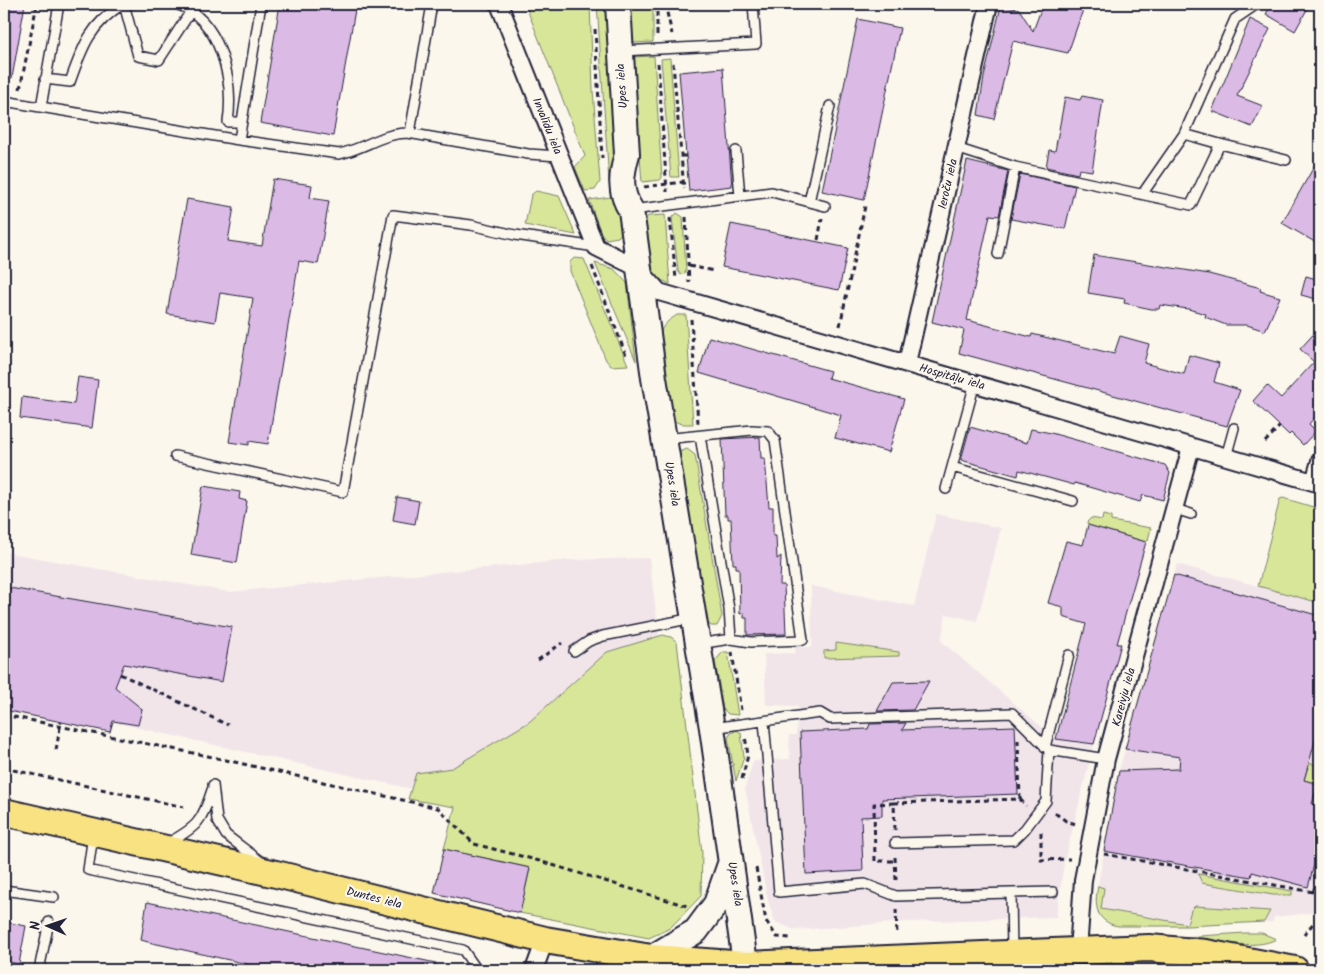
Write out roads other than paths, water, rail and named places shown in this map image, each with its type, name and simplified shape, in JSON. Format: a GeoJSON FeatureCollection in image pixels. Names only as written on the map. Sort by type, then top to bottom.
{"type":"FeatureCollection","features":[{"type":"Feature","properties":{"kind":"main road","name":"Duntes iela"},"geometry":{"type":"LineString","coordinates":[[4,812],[276,874],[545,940],[651,958],[747,969],[954,960],[1012,954],[1149,948],[1206,954],[1252,966],[1294,970]]}},
{"type":"Feature","properties":{"kind":"street","name":"Invalīdu iela"},"geometry":{"type":"LineString","coordinates":[[499,4],[596,247]]}},
{"type":"Feature","properties":{"kind":"street","name":"Upes iela"},"geometry":{"type":"LineString","coordinates":[[618,4],[627,154],[621,174],[624,199],[631,210],[664,439],[712,728],[747,969]]}},
{"type":"Feature","properties":{"kind":"street","name":"Ieroču iela"},"geometry":{"type":"LineString","coordinates":[[907,364],[988,4]]}},
{"type":"Feature","properties":{"kind":"street","name":"Hospitāļu iela"},"geometry":{"type":"LineString","coordinates":[[596,247],[638,268],[659,292],[1317,483]]}},
{"type":"Feature","properties":{"kind":"street","name":"Kareivju iela"},"geometry":{"type":"LineString","coordinates":[[1078,951],[1083,880],[1106,759],[1192,447]]}},
{"type":"Feature","properties":{"kind":"street"},"geometry":{"type":"LineString","coordinates":[[1317,483],[1320,461]]}},
{"type":"Feature","properties":{"kind":"street"},"geometry":{"type":"LineString","coordinates":[[651,958],[696,931],[716,904],[731,862]]}},
{"type":"Feature","properties":{"kind":"street"},"geometry":{"type":"LineString","coordinates":[[534,970],[545,940]]}},
{"type":"Feature","properties":{"kind":"lane"},"geometry":{"type":"LineString","coordinates":[[41,107],[59,4]]}},
{"type":"Feature","properties":{"kind":"lane"},"geometry":{"type":"LineString","coordinates":[[45,79],[70,82],[91,33],[105,14],[124,4],[138,56],[159,60],[191,11]]}},
{"type":"Feature","properties":{"kind":"lane"},"geometry":{"type":"LineString","coordinates":[[176,4],[191,11],[207,24],[222,57],[231,100],[228,122],[241,122]]}},
{"type":"Feature","properties":{"kind":"lane"},"geometry":{"type":"LineString","coordinates":[[239,140],[262,4]]}},
{"type":"Feature","properties":{"kind":"lane"},"geometry":{"type":"LineString","coordinates":[[410,133],[432,4]]}},
{"type":"Feature","properties":{"kind":"lane"},"geometry":{"type":"LineString","coordinates":[[620,51],[756,44],[753,4]]}},
{"type":"Feature","properties":{"kind":"lane"},"geometry":{"type":"LineString","coordinates":[[1143,193],[1184,134],[1235,19],[1257,4]]}},
{"type":"Feature","properties":{"kind":"lane"},"geometry":{"type":"LineString","coordinates":[[4,100],[239,140],[339,154],[352,151],[376,138],[393,133],[410,133],[528,154],[560,156]]}},
{"type":"Feature","properties":{"kind":"lane"},"geometry":{"type":"LineString","coordinates":[[809,202],[830,106]]}},
{"type":"Feature","properties":{"kind":"lane"},"geometry":{"type":"LineString","coordinates":[[1184,134],[1286,160]]}},
{"type":"Feature","properties":{"kind":"lane"},"geometry":{"type":"LineString","coordinates":[[956,148],[1015,167],[1143,193],[1191,205],[1220,144]]}},
{"type":"Feature","properties":{"kind":"lane"},"geometry":{"type":"LineString","coordinates":[[736,151],[740,196]]}},
{"type":"Feature","properties":{"kind":"lane"},"geometry":{"type":"LineString","coordinates":[[998,254],[1015,167]]}},
{"type":"Feature","properties":{"kind":"lane"},"geometry":{"type":"LineString","coordinates":[[631,210],[772,192],[825,206]]}},
{"type":"Feature","properties":{"kind":"lane"},"geometry":{"type":"LineString","coordinates":[[175,456],[343,492],[393,215],[471,225],[515,235],[596,247]]}},
{"type":"Feature","properties":{"kind":"lane"},"geometry":{"type":"LineString","coordinates":[[946,489],[975,383]]}},
{"type":"Feature","properties":{"kind":"lane"},"geometry":{"type":"LineString","coordinates":[[1226,457],[1234,428]]}},
{"type":"Feature","properties":{"kind":"lane"},"geometry":{"type":"LineString","coordinates":[[664,439],[752,430],[768,431],[775,440],[803,640],[751,642],[731,639],[698,644]]}},
{"type":"Feature","properties":{"kind":"lane"},"geometry":{"type":"LineString","coordinates":[[700,436],[729,609],[731,639]]}},
{"type":"Feature","properties":{"kind":"lane"},"geometry":{"type":"LineString","coordinates":[[952,467],[1073,501]]}},
{"type":"Feature","properties":{"kind":"lane"},"geometry":{"type":"LineString","coordinates":[[1174,509],[1191,514]]}},
{"type":"Feature","properties":{"kind":"lane"},"geometry":{"type":"LineString","coordinates":[[574,651],[589,641],[603,636],[694,618]]}},
{"type":"Feature","properties":{"kind":"lane"},"geometry":{"type":"LineString","coordinates":[[895,843],[1014,840],[1025,829],[1046,801],[1047,749],[1069,655]]}},
{"type":"Feature","properties":{"kind":"lane"},"geometry":{"type":"LineString","coordinates":[[712,728],[820,713],[830,719],[1012,712],[1047,749],[1106,759]]}},
{"type":"Feature","properties":{"kind":"lane"},"geometry":{"type":"LineString","coordinates":[[764,721],[779,892],[865,884],[896,896],[1053,892]]}},
{"type":"Feature","properties":{"kind":"lane"},"geometry":{"type":"LineString","coordinates":[[161,847],[190,831],[202,818],[213,785],[217,820],[226,835],[276,874]]}},
{"type":"Feature","properties":{"kind":"lane"},"geometry":{"type":"LineString","coordinates":[[94,832],[88,870],[111,877],[463,950],[477,970]]}},
{"type":"Feature","properties":{"kind":"lane"},"geometry":{"type":"LineString","coordinates":[[4,890],[54,897]]}},
{"type":"Feature","properties":{"kind":"lane"},"geometry":{"type":"LineString","coordinates":[[1011,893],[1012,954]]}},
{"type":"Feature","properties":{"kind":"lane"},"geometry":{"type":"LineString","coordinates":[[39,970],[49,922]]}}]}
